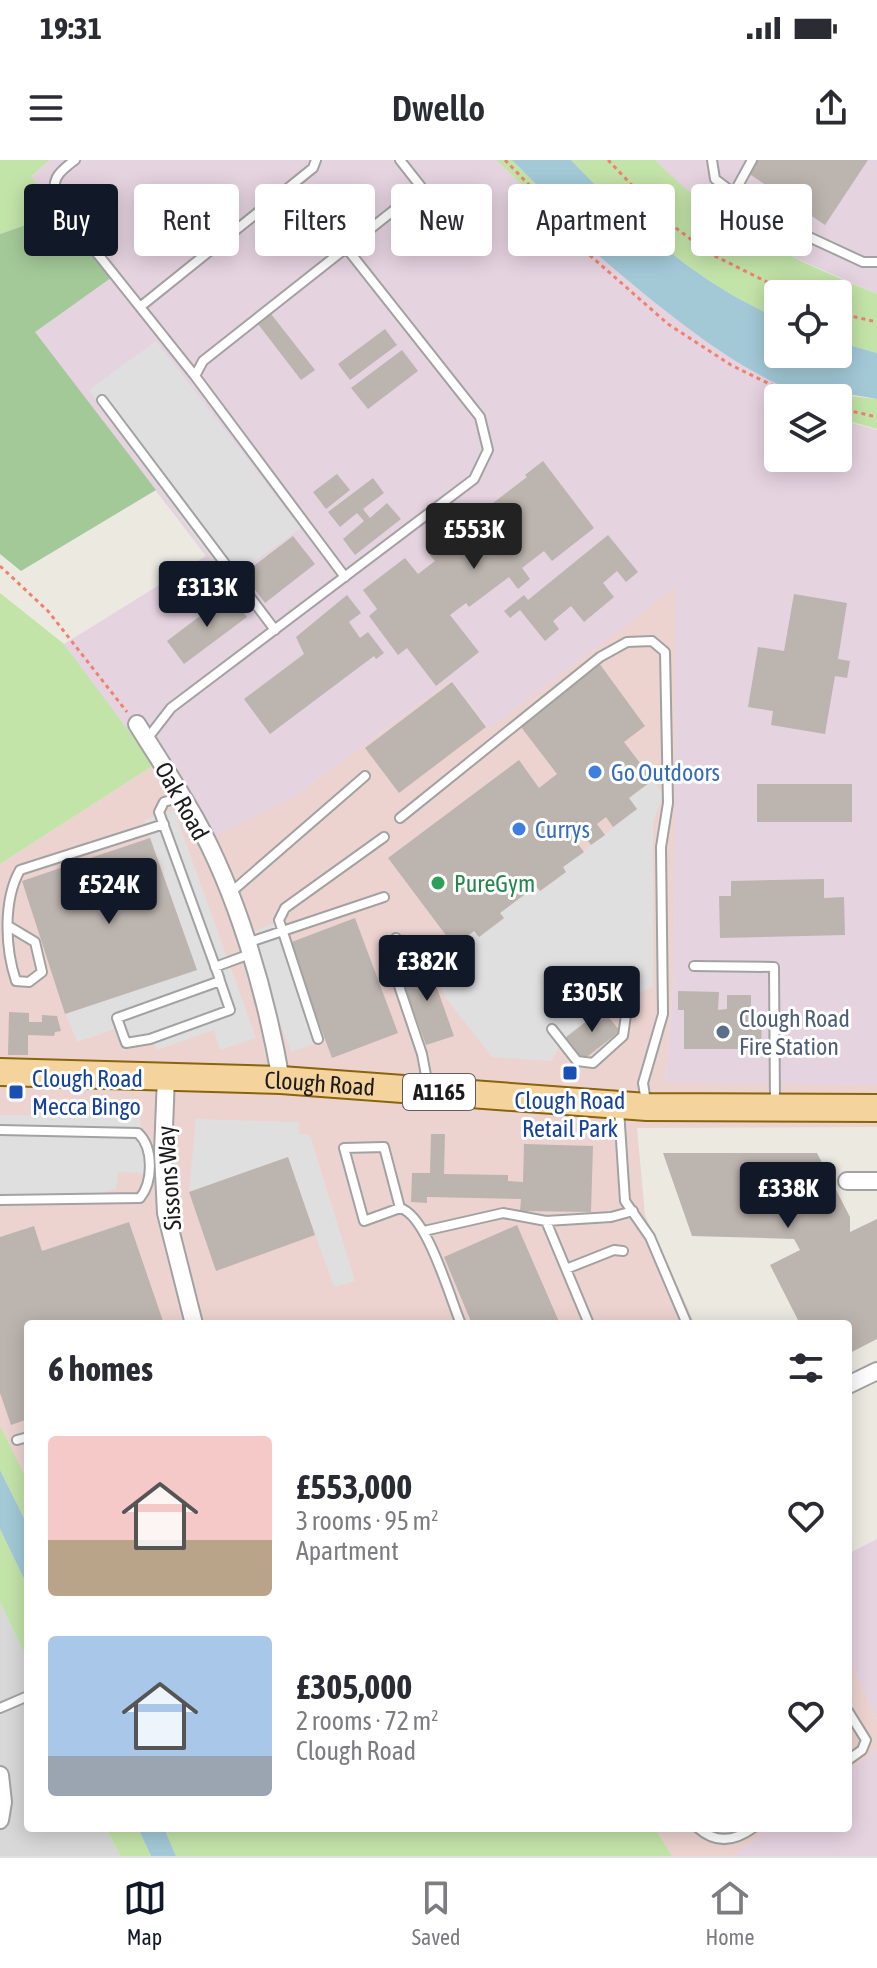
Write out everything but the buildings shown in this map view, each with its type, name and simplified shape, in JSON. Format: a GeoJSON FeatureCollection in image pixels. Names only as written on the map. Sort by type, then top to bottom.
{"type":"FeatureCollection","features":[{"type":"Feature","properties":{"kind":"main road","name":"Clough Road"},"geometry":{"type":"LineString","coordinates":[[0,1072],[281,1080],[647,1107],[876,1112]]}},
{"type":"Feature","properties":{"kind":"street","name":"Oak Road"},"geometry":{"type":"LineString","coordinates":[[137,724],[197,820],[228,894],[268,1008],[281,1080]]}},
{"type":"Feature","properties":{"kind":"street","name":"Sissons Way"},"geometry":{"type":"LineString","coordinates":[[166,1077],[156,1165],[193,1320]]}},
{"type":"Feature","properties":{"kind":"street"},"geometry":{"type":"LineString","coordinates":[[847,1181],[877,1181]]}},
{"type":"Feature","properties":{"kind":"street"},"geometry":{"type":"LineString","coordinates":[[852,1383],[877,1371]]}},
{"type":"Feature","properties":{"kind":"street"},"geometry":{"type":"LineString","coordinates":[[0,1775],[3,1802],[0,1820]]}},
{"type":"Feature","properties":{"kind":"lane"},"geometry":{"type":"LineString","coordinates":[[75,160],[57,173],[52,188],[57,203],[195,376],[345,577]]}},
{"type":"Feature","properties":{"kind":"lane"},"geometry":{"type":"LineString","coordinates":[[140,307],[313,168],[316,160]]}},
{"type":"Feature","properties":{"kind":"lane"},"geometry":{"type":"LineString","coordinates":[[375,227],[422,188],[400,160]]}},
{"type":"Feature","properties":{"kind":"lane"},"geometry":{"type":"LineString","coordinates":[[712,160],[715,179],[722,184]]}},
{"type":"Feature","properties":{"kind":"lane"},"geometry":{"type":"LineString","coordinates":[[739,184],[752,160]]}},
{"type":"Feature","properties":{"kind":"lane"},"geometry":{"type":"LineString","coordinates":[[812,238],[863,262],[877,262]]}},
{"type":"Feature","properties":{"kind":"lane"},"geometry":{"type":"LineString","coordinates":[[195,376],[203,361],[340,256]]}},
{"type":"Feature","properties":{"kind":"lane"},"geometry":{"type":"LineString","coordinates":[[146,740],[171,708],[474,479],[488,450],[480,417],[353,256]]}},
{"type":"Feature","properties":{"kind":"lane"},"geometry":{"type":"LineString","coordinates":[[102,400],[275,630]]}},
{"type":"Feature","properties":{"kind":"lane"},"geometry":{"type":"LineString","coordinates":[[400,818],[600,657],[627,642],[652,641],[665,652],[668,803],[661,847],[663,1014],[643,1083],[647,1107]]}},
{"type":"Feature","properties":{"kind":"lane"},"geometry":{"type":"LineString","coordinates":[[228,894],[365,776]]}},
{"type":"Feature","properties":{"kind":"lane"},"geometry":{"type":"LineString","coordinates":[[182,797],[164,802],[159,812],[164,824],[220,981],[230,1010],[150,1039],[126,1043],[117,1018],[220,981]]}},
{"type":"Feature","properties":{"kind":"lane"},"geometry":{"type":"LineString","coordinates":[[10,927],[35,942],[42,972],[29,982],[16,981],[10,927],[8,891],[20,870],[164,824]]}},
{"type":"Feature","properties":{"kind":"lane"},"geometry":{"type":"LineString","coordinates":[[318,1039],[279,920],[285,908],[384,837]]}},
{"type":"Feature","properties":{"kind":"lane"},"geometry":{"type":"LineString","coordinates":[[215,967],[281,932],[384,897]]}},
{"type":"Feature","properties":{"kind":"lane"},"geometry":{"type":"LineString","coordinates":[[396,938],[407,962],[394,971],[422,1054],[429,1091]]}},
{"type":"Feature","properties":{"kind":"lane"},"geometry":{"type":"LineString","coordinates":[[694,966],[774,967],[775,1108]]}},
{"type":"Feature","properties":{"kind":"lane"},"geometry":{"type":"LineString","coordinates":[[552,1029],[577,1061],[593,1063],[623,1036],[626,1015],[621,977]]}},
{"type":"Feature","properties":{"kind":"lane"},"geometry":{"type":"LineString","coordinates":[[619,1105],[625,1201],[650,1237],[685,1320]]}},
{"type":"Feature","properties":{"kind":"lane"},"geometry":{"type":"LineString","coordinates":[[0,1130],[138,1133],[146,1140],[156,1165],[149,1187],[140,1198],[0,1200]]}},
{"type":"Feature","properties":{"kind":"lane"},"geometry":{"type":"LineString","coordinates":[[400,1208],[384,1147],[344,1148],[364,1221],[400,1208],[408,1210],[424,1231],[459,1320]]}},
{"type":"Feature","properties":{"kind":"lane"},"geometry":{"type":"LineString","coordinates":[[424,1231],[503,1213],[546,1221],[611,1217],[633,1211]]}},
{"type":"Feature","properties":{"kind":"lane"},"geometry":{"type":"LineString","coordinates":[[546,1221],[587,1320]]}},
{"type":"Feature","properties":{"kind":"lane"},"geometry":{"type":"LineString","coordinates":[[566,1269],[614,1250],[623,1251]]}},
{"type":"Feature","properties":{"kind":"lane"},"geometry":{"type":"LineString","coordinates":[[17,1440],[24,1438]]}},
{"type":"Feature","properties":{"kind":"lane"},"geometry":{"type":"LineString","coordinates":[[0,1708],[24,1698]]}},
{"type":"Feature","properties":{"kind":"lane"},"geometry":{"type":"LineString","coordinates":[[852,1715],[866,1740],[862,1750],[852,1757]]}},
{"type":"Feature","properties":{"kind":"lane"},"geometry":{"type":"LineString","coordinates":[[705,1832],[718,1839],[734,1839],[746,1832]]}},
{"type":"Feature","properties":{"kind":"path"},"geometry":{"type":"LineString","coordinates":[[505,160],[560,217],[577,244],[668,324],[731,365],[770,384]]}},
{"type":"Feature","properties":{"kind":"path"},"geometry":{"type":"LineString","coordinates":[[608,160],[664,219],[709,253],[764,280]]}},
{"type":"Feature","properties":{"kind":"path"},"geometry":{"type":"LineString","coordinates":[[852,316],[877,322]]}},
{"type":"Feature","properties":{"kind":"path"},"geometry":{"type":"LineString","coordinates":[[852,411],[877,417]]}},
{"type":"Feature","properties":{"kind":"path"},"geometry":{"type":"LineString","coordinates":[[0,566],[48,611],[137,724]]}},
{"type":"Feature","properties":{"kind":"shaded area"},"geometry":{"type":"Polygon","coordinates":[[[50,160],[496,160],[521,184],[508,184],[508,256],[600,256],[733,359],[782,384],[764,384],[764,472],[852,472],[852,423],[877,430],[877,1085],[665,1083],[674,976],[676,587],[489,729],[451,680],[295,796],[202,843],[190,816],[64,644],[206,556],[34,332],[111,278],[94,256],[118,256],[118,184],[37,184],[31,176],[50,160]]]}},
{"type":"Feature","properties":{"kind":"shaded area"},"geometry":{"type":"Polygon","coordinates":[[[655,160],[877,160],[877,294],[852,283],[852,280],[845,280],[791,256],[812,256],[812,184],[691,184],[691,194],[655,160]]]}},
{"type":"Feature","properties":{"kind":"shaded area"},"geometry":{"type":"Polygon","coordinates":[[[156,341],[301,528],[227,581],[89,390],[156,341]]]}},
{"type":"Feature","properties":{"kind":"shaded area"},"geometry":{"type":"Polygon","coordinates":[[[677,586],[674,976],[665,1082],[877,1085],[877,1127],[637,1128],[645,1215],[693,1320],[24,1320],[24,1474],[0,1425],[0,864],[154,765],[295,796],[451,680],[489,729],[677,586]]]}},
{"type":"Feature","properties":{"kind":"shaded area","name":"Clough Road Retail Park"},"geometry":{"type":"Polygon","coordinates":[[[653,780],[663,794],[653,822],[653,987],[602,1009],[565,1038],[551,1061],[492,1057],[445,997],[433,966],[474,931],[479,937],[504,919],[500,913],[536,886],[541,891],[566,872],[563,867],[637,809],[629,798],[653,780]]]}},
{"type":"Feature","properties":{"kind":"shaded area"},"geometry":{"type":"Polygon","coordinates":[[[174,810],[256,1038],[220,1050],[214,1030],[157,1050],[152,1039],[123,1051],[115,1029],[77,1042],[66,1014],[197,970],[144,820],[174,810]]]}},
{"type":"Feature","properties":{"kind":"shaded area"},"geometry":{"type":"Polygon","coordinates":[[[281,921],[325,1040],[291,1052],[247,934],[281,921]]]}},
{"type":"Feature","properties":{"kind":"shaded area"},"geometry":{"type":"Polygon","coordinates":[[[0,1115],[140,1117],[145,1173],[118,1172],[116,1189],[82,1197],[0,1198],[0,1115]]]}},
{"type":"Feature","properties":{"kind":"shaded area"},"geometry":{"type":"Polygon","coordinates":[[[196,1119],[299,1122],[299,1134],[310,1135],[355,1281],[334,1287],[288,1158],[189,1192],[196,1119]]]}},
{"type":"Feature","properties":{"kind":"shaded area"},"geometry":{"type":"Polygon","coordinates":[[[877,1539],[877,1719],[852,1666],[852,1552],[877,1539]]]}},
{"type":"Feature","properties":{"kind":"shaded area"},"geometry":{"type":"Polygon","coordinates":[[[0,1602],[24,1653],[24,1832],[108,1832],[120,1856],[0,1856],[0,1602]]]}},
{"type":"Feature","properties":{"kind":"shaded area"},"geometry":{"type":"Polygon","coordinates":[[[852,1666],[877,1719],[877,1750],[852,1768],[852,1666]]]}},
{"type":"Feature","properties":{"kind":"shaded area"},"geometry":{"type":"Polygon","coordinates":[[[877,1750],[877,1856],[733,1856],[766,1832],[852,1832],[852,1768],[877,1750]]]}},
{"type":"Feature","properties":{"kind":"shaded area"},"geometry":{"type":"Polygon","coordinates":[[[657,1832],[766,1832],[733,1856],[672,1856],[657,1832]]]}},
{"type":"Feature","properties":{"kind":"green space"},"geometry":{"type":"Polygon","coordinates":[[[0,160],[50,160],[31,176],[37,184],[24,184],[24,226],[0,234],[0,160]]]}},
{"type":"Feature","properties":{"kind":"green space"},"geometry":{"type":"Polygon","coordinates":[[[496,160],[512,160],[535,184],[521,184],[496,160]]]}},
{"type":"Feature","properties":{"kind":"green space"},"geometry":{"type":"Polygon","coordinates":[[[571,160],[655,160],[691,193],[691,256],[790,256],[845,280],[764,280],[764,311],[720,287],[675,256],[675,184],[595,184],[571,160]]]}},
{"type":"Feature","properties":{"kind":"green space"},"geometry":{"type":"Polygon","coordinates":[[[24,226],[24,256],[94,256],[111,278],[35,332],[156,490],[21,571],[0,554],[0,234],[24,226]]]}},
{"type":"Feature","properties":{"kind":"green space"},"geometry":{"type":"Polygon","coordinates":[[[852,283],[877,294],[877,353],[852,346],[852,283]]]}},
{"type":"Feature","properties":{"kind":"green space"},"geometry":{"type":"Polygon","coordinates":[[[852,396],[877,399],[877,429],[852,422],[852,396]]]}},
{"type":"Feature","properties":{"kind":"green space"},"geometry":{"type":"Polygon","coordinates":[[[0,593],[64,644],[154,765],[0,864],[0,593]]]}},
{"type":"Feature","properties":{"kind":"green space"},"geometry":{"type":"Polygon","coordinates":[[[0,1425],[24,1474],[24,1518],[0,1470],[0,1425]]]}},
{"type":"Feature","properties":{"kind":"green space"},"geometry":{"type":"Polygon","coordinates":[[[0,1529],[24,1579],[24,1653],[0,1602],[0,1529]]]}},
{"type":"Feature","properties":{"kind":"green space"},"geometry":{"type":"Polygon","coordinates":[[[108,1832],[140,1832],[151,1856],[120,1856],[108,1832]]]}},
{"type":"Feature","properties":{"kind":"green space"},"geometry":{"type":"Polygon","coordinates":[[[166,1832],[657,1832],[672,1856],[176,1856],[166,1832]]]}},
{"type":"Feature","properties":{"kind":"water"},"geometry":{"type":"Polygon","coordinates":[[[512,160],[571,160],[595,184],[536,184],[512,160]]]}},
{"type":"Feature","properties":{"kind":"water"},"geometry":{"type":"Polygon","coordinates":[[[599,256],[675,256],[720,287],[764,311],[764,368],[852,368],[852,346],[877,353],[877,399],[852,395],[852,384],[780,384],[725,354],[660,307],[599,256]]]}},
{"type":"Feature","properties":{"kind":"water"},"geometry":{"type":"Polygon","coordinates":[[[0,1470],[24,1518],[24,1579],[0,1529],[0,1470]]]}},
{"type":"Feature","properties":{"kind":"water"},"geometry":{"type":"Polygon","coordinates":[[[140,1832],[166,1832],[176,1856],[151,1856],[140,1832]]]}},
{"type":"Feature","properties":{"kind":"place","name":"Go Outdoors"},"geometry":{"type":"Point","coordinates":[595,772]}},
{"type":"Feature","properties":{"kind":"place","name":"Currys"},"geometry":{"type":"Point","coordinates":[519,829]}},
{"type":"Feature","properties":{"kind":"place","name":"PureGym"},"geometry":{"type":"Point","coordinates":[438,883]}},
{"type":"Feature","properties":{"kind":"place","name":"Clough Road Fire Station"},"geometry":{"type":"Point","coordinates":[723,1032]}},
{"type":"Feature","properties":{"kind":"place","name":"Clough Road Retail Park"},"geometry":{"type":"Point","coordinates":[570,1073]}},
{"type":"Feature","properties":{"kind":"place","name":"Clough Road Mecca Bingo"},"geometry":{"type":"Point","coordinates":[16,1092]}}]}
